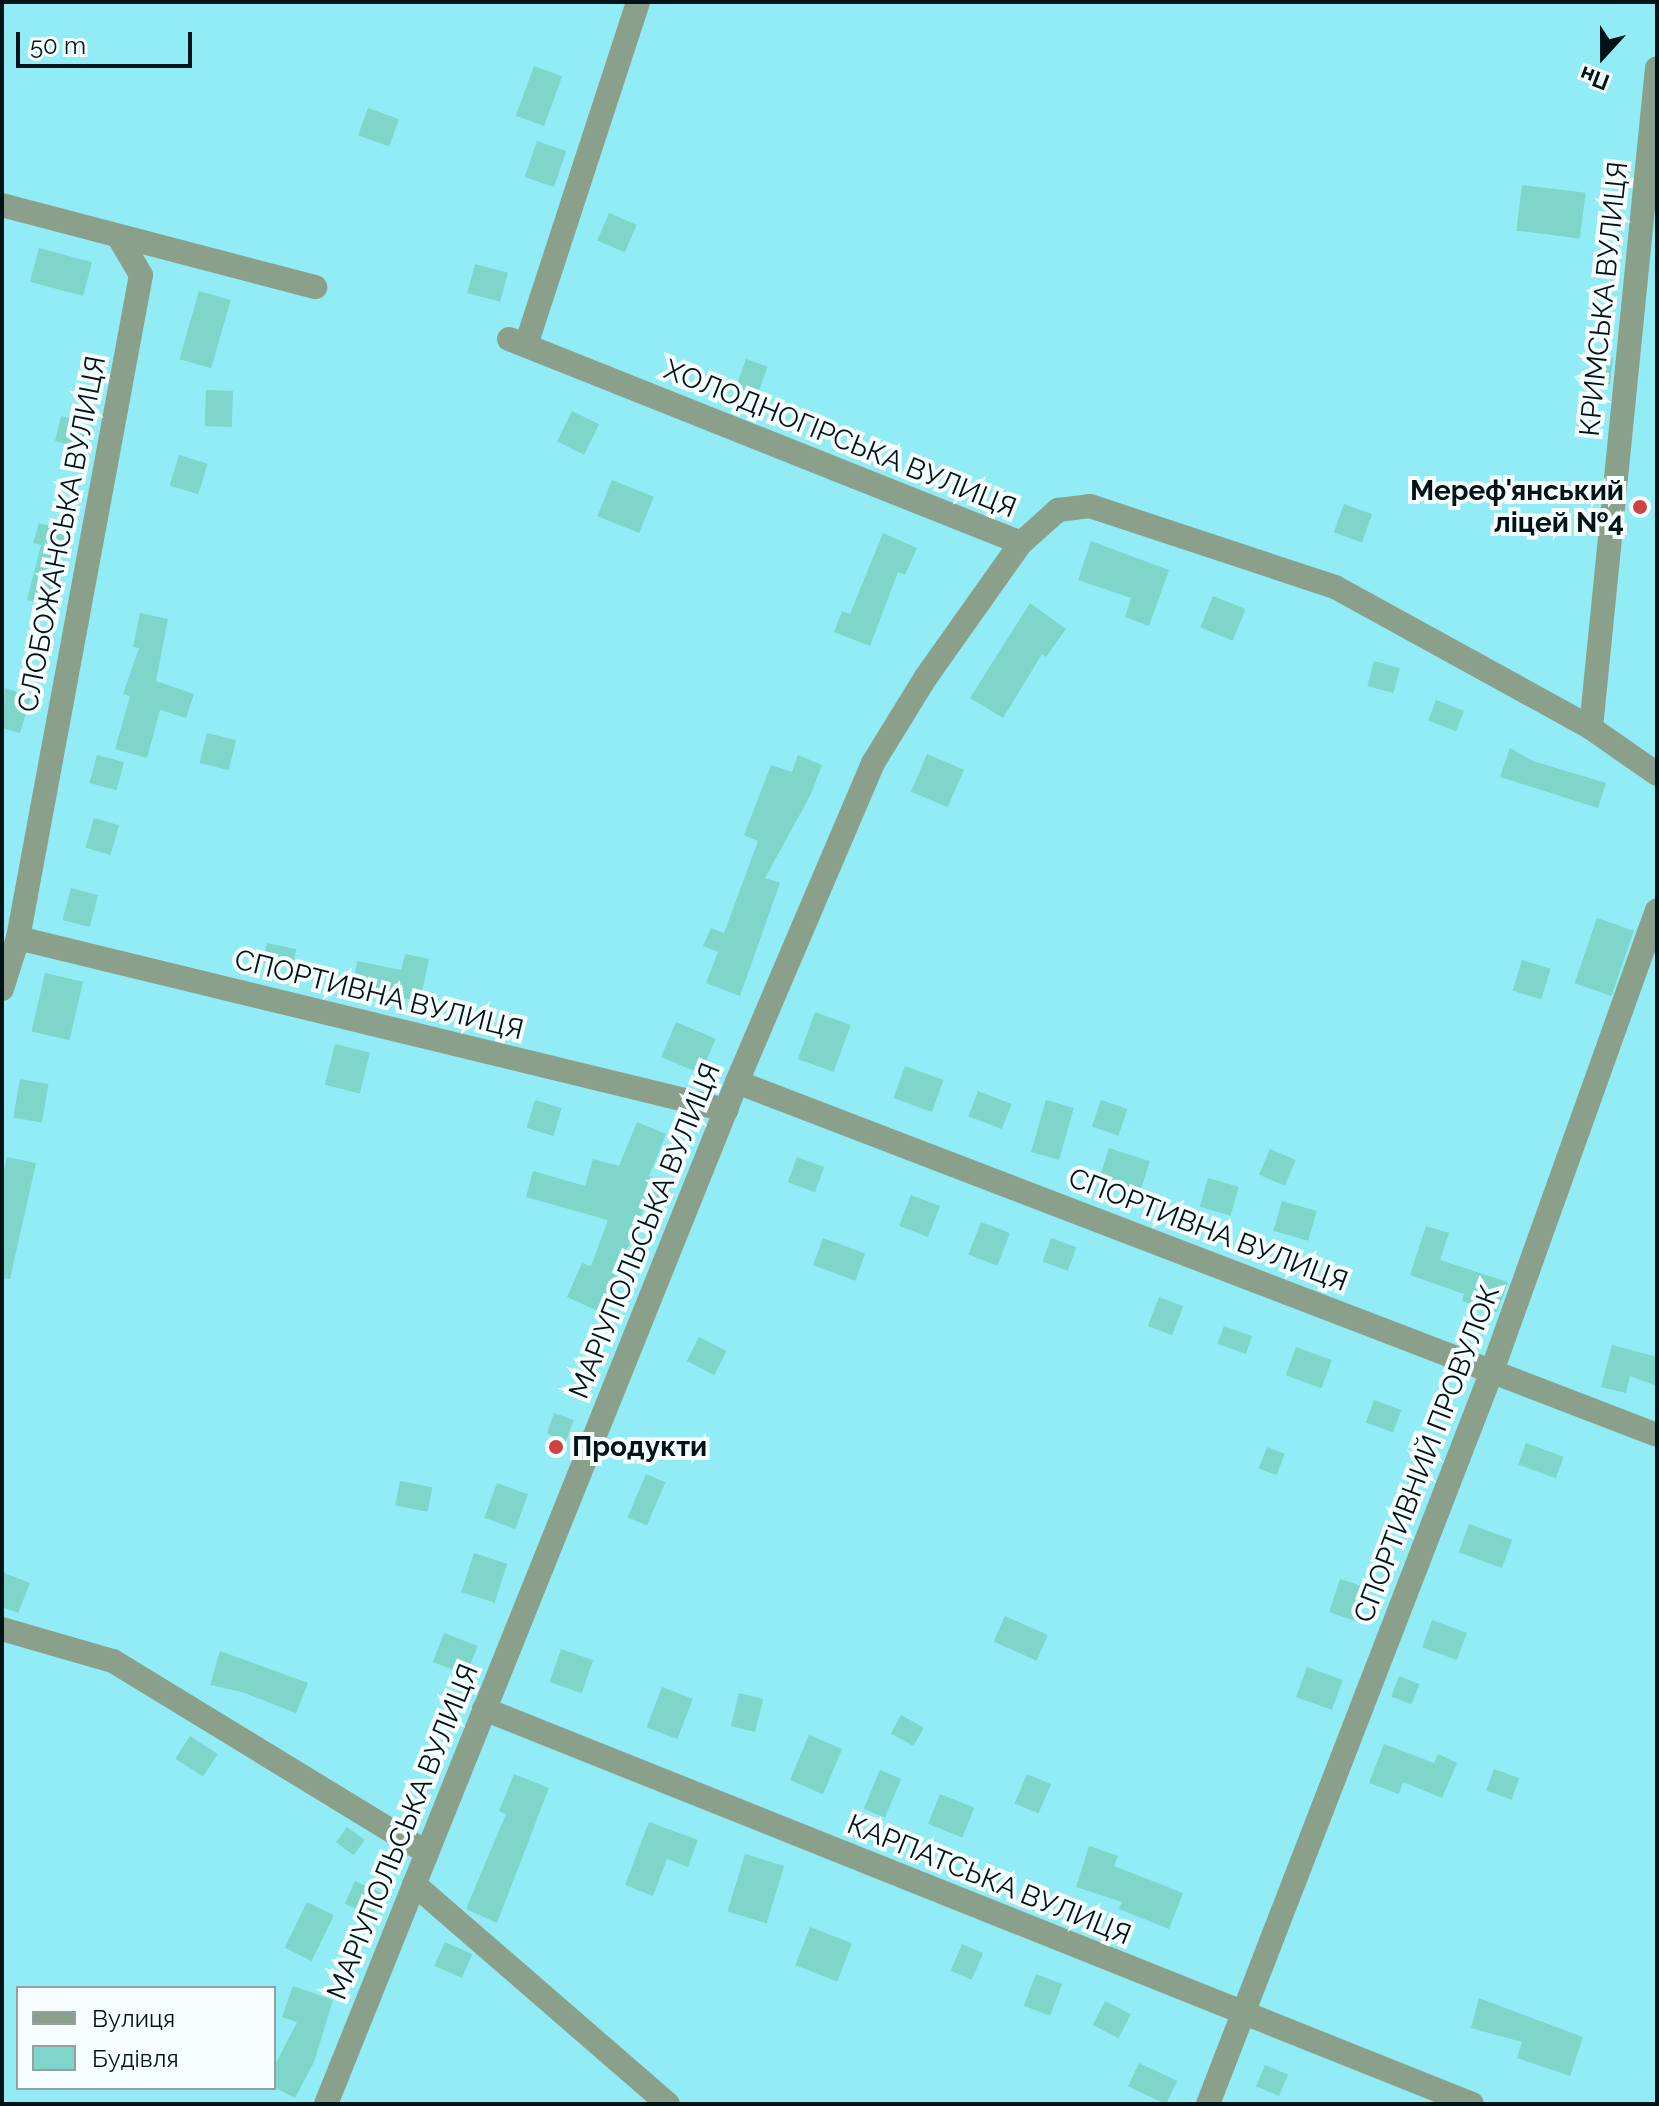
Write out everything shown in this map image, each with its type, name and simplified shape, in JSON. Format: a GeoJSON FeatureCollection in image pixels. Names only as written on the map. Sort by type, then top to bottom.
{"type":"FeatureCollection","features":[{"type":"Feature","properties":{"kind":"street","name":"ХОЛОДНОГІРСЬКА ВУЛИЦЯ"},"geometry":{"type":"LineString","coordinates":[[638,2],[518,342],[1021,543],[1058,510],[1090,506],[1335,587],[1591,728],[1657,774]]}},
{"type":"Feature","properties":{"kind":"street","name":"КРИМСЬКА ВУЛИЦЯ"},"geometry":{"type":"LineString","coordinates":[[1591,728],[1657,68]]}},
{"type":"Feature","properties":{"kind":"street"},"geometry":{"type":"LineString","coordinates":[[2,205],[315,287]]}},
{"type":"Feature","properties":{"kind":"street","name":"СЛОБОЖАНСЬКА ВУЛИЦЯ"},"geometry":{"type":"LineString","coordinates":[[2,989],[18,938],[141,275],[118,236]]}},
{"type":"Feature","properties":{"kind":"street","name":"МАРІУПОЛЬСЬКА ВУЛИЦЯ"},"geometry":{"type":"LineString","coordinates":[[326,2104],[737,1082],[873,763],[926,677],[1021,543]]}},
{"type":"Feature","properties":{"kind":"street","name":"СПОРТИВНИЙ ПРОВУЛОК"},"geometry":{"type":"LineString","coordinates":[[1208,2104],[1492,1371],[1657,911]]}},
{"type":"Feature","properties":{"kind":"street","name":"СПОРТИВНА ВУЛИЦЯ"},"geometry":{"type":"LineString","coordinates":[[18,938],[726,1110]]}},
{"type":"Feature","properties":{"kind":"street","name":"СПОРТИВНА ВУЛИЦЯ"},"geometry":{"type":"LineString","coordinates":[[737,1082],[1657,1435]]}},
{"type":"Feature","properties":{"kind":"street"},"geometry":{"type":"LineString","coordinates":[[2,1629],[113,1661],[427,1853]]}},
{"type":"Feature","properties":{"kind":"street","name":"КАРПАТСЬКА ВУЛИЦЯ"},"geometry":{"type":"LineString","coordinates":[[484,1709],[1472,2104]]}},
{"type":"Feature","properties":{"kind":"street"},"geometry":{"type":"LineString","coordinates":[[414,1884],[668,2104]]}},
{"type":"Feature","properties":{"kind":"building"},"geometry":{"type":"Polygon","coordinates":[[[534,66],[562,76],[544,126],[516,116],[534,66]]]}},
{"type":"Feature","properties":{"kind":"building"},"geometry":{"type":"Polygon","coordinates":[[[368,108],[399,119],[389,147],[358,135],[368,108]]]}},
{"type":"Feature","properties":{"kind":"building"},"geometry":{"type":"Polygon","coordinates":[[[537,141],[566,151],[554,187],[525,177],[537,141]]]}},
{"type":"Feature","properties":{"kind":"building"},"geometry":{"type":"Polygon","coordinates":[[[1522,185],[1586,193],[1580,238],[1516,231],[1522,185]]]}},
{"type":"Feature","properties":{"kind":"building"},"geometry":{"type":"Polygon","coordinates":[[[609,213],[637,225],[625,252],[597,241],[609,213]]]}},
{"type":"Feature","properties":{"kind":"building"},"geometry":{"type":"Polygon","coordinates":[[[39,248],[92,262],[83,296],[30,282],[39,248]]]}},
{"type":"Feature","properties":{"kind":"building"},"geometry":{"type":"Polygon","coordinates":[[[475,264],[508,273],[500,302],[467,293],[475,264]]]}},
{"type":"Feature","properties":{"kind":"building"},"geometry":{"type":"Polygon","coordinates":[[[199,291],[231,300],[211,368],[179,359],[199,291]]]}},
{"type":"Feature","properties":{"kind":"building"},"geometry":{"type":"Polygon","coordinates":[[[1602,357],[1613,357],[1610,384],[1600,384],[1602,357]]]}},
{"type":"Feature","properties":{"kind":"building"},"geometry":{"type":"Polygon","coordinates":[[[746,359],[768,367],[757,395],[736,387],[746,359]]]}},
{"type":"Feature","properties":{"kind":"building"},"geometry":{"type":"Polygon","coordinates":[[[206,390],[233,391],[232,427],[205,426],[206,390]]]}},
{"type":"Feature","properties":{"kind":"building"},"geometry":{"type":"Polygon","coordinates":[[[572,411],[599,424],[584,455],[557,442],[572,411]]]}},
{"type":"Feature","properties":{"kind":"building"},"geometry":{"type":"Polygon","coordinates":[[[61,416],[80,421],[79,427],[86,429],[81,448],[55,441],[61,416]]]}},
{"type":"Feature","properties":{"kind":"building"},"geometry":{"type":"Polygon","coordinates":[[[179,455],[208,464],[198,494],[170,486],[179,455]]]}},
{"type":"Feature","properties":{"kind":"building"},"geometry":{"type":"Polygon","coordinates":[[[612,480],[654,497],[639,533],[597,516],[612,480]]]}},
{"type":"Feature","properties":{"kind":"building"},"geometry":{"type":"Polygon","coordinates":[[[1344,504],[1372,514],[1362,542],[1334,532],[1344,504]]]}},
{"type":"Feature","properties":{"kind":"building"},"geometry":{"type":"Polygon","coordinates":[[[39,523],[66,530],[54,573],[59,574],[51,606],[27,600],[41,545],[33,543],[39,523]]]}},
{"type":"Feature","properties":{"kind":"building"},"geometry":{"type":"Polygon","coordinates":[[[883,533],[917,548],[905,575],[898,572],[870,646],[834,632],[842,611],[850,614],[883,533]]]}},
{"type":"Feature","properties":{"kind":"building"},"geometry":{"type":"Polygon","coordinates":[[[1091,541],[1169,570],[1149,626],[1125,617],[1131,598],[1078,580],[1091,541]]]}},
{"type":"Feature","properties":{"kind":"building"},"geometry":{"type":"Polygon","coordinates":[[[1213,596],[1245,609],[1233,641],[1200,628],[1213,596]]]}},
{"type":"Feature","properties":{"kind":"building"},"geometry":{"type":"Polygon","coordinates":[[[1030,603],[1066,629],[1046,657],[1042,654],[1003,718],[970,698],[1030,603]]]}},
{"type":"Feature","properties":{"kind":"building"},"geometry":{"type":"Polygon","coordinates":[[[140,613],[168,619],[156,681],[194,694],[186,718],[160,710],[147,758],[115,749],[130,696],[123,694],[139,648],[133,647],[140,613]]]}},
{"type":"Feature","properties":{"kind":"building"},"geometry":{"type":"Polygon","coordinates":[[[1374,661],[1400,668],[1393,693],[1367,686],[1374,661]]]}},
{"type":"Feature","properties":{"kind":"building"},"geometry":{"type":"Polygon","coordinates":[[[5,688],[31,697],[20,733],[2,728],[5,688]]]}},
{"type":"Feature","properties":{"kind":"building"},"geometry":{"type":"Polygon","coordinates":[[[1436,700],[1464,711],[1456,731],[1428,721],[1436,700]]]}},
{"type":"Feature","properties":{"kind":"building"},"geometry":{"type":"Polygon","coordinates":[[[207,733],[236,740],[229,770],[200,763],[207,733]]]}},
{"type":"Feature","properties":{"kind":"building"},"geometry":{"type":"Polygon","coordinates":[[[1510,748],[1533,761],[1606,783],[1598,808],[1500,777],[1510,748]]]}},
{"type":"Feature","properties":{"kind":"building"},"geometry":{"type":"Polygon","coordinates":[[[927,754],[964,770],[948,807],[911,792],[927,754]]]}},
{"type":"Feature","properties":{"kind":"building"},"geometry":{"type":"Polygon","coordinates":[[[97,755],[124,762],[117,790],[89,783],[97,755]]]}},
{"type":"Feature","properties":{"kind":"building"},"geometry":{"type":"Polygon","coordinates":[[[798,755],[822,765],[810,796],[765,878],[780,883],[740,996],[706,983],[718,952],[703,946],[711,928],[724,933],[758,841],[744,835],[771,765],[792,772],[798,755]]]}},
{"type":"Feature","properties":{"kind":"building"},"geometry":{"type":"Polygon","coordinates":[[[94,818],[119,825],[110,855],[85,848],[94,818]]]}},
{"type":"Feature","properties":{"kind":"building"},"geometry":{"type":"Polygon","coordinates":[[[71,888],[98,895],[90,927],[62,920],[71,888]]]}},
{"type":"Feature","properties":{"kind":"building"},"geometry":{"type":"Polygon","coordinates":[[[1597,918],[1634,931],[1611,996],[1575,983],[1597,918]]]}},
{"type":"Feature","properties":{"kind":"building"},"geometry":{"type":"Polygon","coordinates":[[[267,943],[296,949],[292,968],[263,962],[267,943]]]}},
{"type":"Feature","properties":{"kind":"building"},"geometry":{"type":"Polygon","coordinates":[[[405,954],[429,959],[420,1002],[353,986],[357,961],[401,970],[405,954]]]}},
{"type":"Feature","properties":{"kind":"building"},"geometry":{"type":"Polygon","coordinates":[[[1522,960],[1551,969],[1541,999],[1513,991],[1522,960]]]}},
{"type":"Feature","properties":{"kind":"building"},"geometry":{"type":"Polygon","coordinates":[[[45,973],[83,982],[70,1040],[32,1031],[45,973]]]}},
{"type":"Feature","properties":{"kind":"building"},"geometry":{"type":"Polygon","coordinates":[[[815,1012],[851,1025],[834,1072],[798,1059],[815,1012]]]}},
{"type":"Feature","properties":{"kind":"building"},"geometry":{"type":"Polygon","coordinates":[[[676,1022],[716,1039],[701,1074],[661,1057],[676,1022]]]}},
{"type":"Feature","properties":{"kind":"building"},"geometry":{"type":"Polygon","coordinates":[[[335,1044],[370,1053],[360,1093],[325,1085],[335,1044]]]}},
{"type":"Feature","properties":{"kind":"building"},"geometry":{"type":"Polygon","coordinates":[[[905,1066],[944,1080],[932,1112],[893,1098],[905,1066]]]}},
{"type":"Feature","properties":{"kind":"building"},"geometry":{"type":"Polygon","coordinates":[[[20,1079],[49,1084],[42,1122],[13,1117],[20,1079]]]}},
{"type":"Feature","properties":{"kind":"building"},"geometry":{"type":"Polygon","coordinates":[[[978,1091],[1012,1104],[1002,1129],[968,1116],[978,1091]]]}},
{"type":"Feature","properties":{"kind":"building"},"geometry":{"type":"Polygon","coordinates":[[[535,1100],[562,1108],[553,1136],[527,1128],[535,1100]]]}},
{"type":"Feature","properties":{"kind":"building"},"geometry":{"type":"Polygon","coordinates":[[[1046,1100],[1074,1108],[1059,1160],[1031,1152],[1046,1100]]]}},
{"type":"Feature","properties":{"kind":"building"},"geometry":{"type":"Polygon","coordinates":[[[1101,1100],[1127,1109],[1118,1136],[1092,1126],[1101,1100]]]}},
{"type":"Feature","properties":{"kind":"building"},"geometry":{"type":"Polygon","coordinates":[[[637,1122],[666,1134],[649,1176],[670,1183],[664,1200],[649,1195],[602,1313],[567,1297],[582,1263],[591,1266],[608,1220],[526,1197],[533,1171],[585,1186],[593,1159],[619,1166],[637,1122]]]}},
{"type":"Feature","properties":{"kind":"building"},"geometry":{"type":"Polygon","coordinates":[[[1109,1148],[1150,1161],[1140,1193],[1099,1179],[1109,1148]]]}},
{"type":"Feature","properties":{"kind":"building"},"geometry":{"type":"Polygon","coordinates":[[[1270,1149],[1296,1160],[1285,1186],[1259,1175],[1270,1149]]]}},
{"type":"Feature","properties":{"kind":"building"},"geometry":{"type":"Polygon","coordinates":[[[7,1157],[36,1163],[10,1279],[2,1278],[2,1178],[7,1157]]]}},
{"type":"Feature","properties":{"kind":"building"},"geometry":{"type":"Polygon","coordinates":[[[797,1157],[824,1167],[815,1192],[788,1182],[797,1157]]]}},
{"type":"Feature","properties":{"kind":"building"},"geometry":{"type":"Polygon","coordinates":[[[1208,1178],[1239,1187],[1230,1216],[1200,1207],[1208,1178]]]}},
{"type":"Feature","properties":{"kind":"building"},"geometry":{"type":"Polygon","coordinates":[[[911,1195],[940,1206],[928,1237],[899,1226],[911,1195]]]}},
{"type":"Feature","properties":{"kind":"building"},"geometry":{"type":"Polygon","coordinates":[[[1282,1201],[1317,1211],[1308,1241],[1273,1231],[1282,1201]]]}},
{"type":"Feature","properties":{"kind":"building"},"geometry":{"type":"Polygon","coordinates":[[[981,1222],[1010,1233],[997,1266],[968,1255],[981,1222]]]}},
{"type":"Feature","properties":{"kind":"building"},"geometry":{"type":"Polygon","coordinates":[[[1426,1226],[1449,1233],[1440,1260],[1508,1282],[1497,1312],[1462,1301],[1464,1294],[1410,1275],[1426,1226]]]}},
{"type":"Feature","properties":{"kind":"building"},"geometry":{"type":"Polygon","coordinates":[[[823,1238],[865,1253],[855,1281],[813,1265],[823,1238]]]}},
{"type":"Feature","properties":{"kind":"building"},"geometry":{"type":"Polygon","coordinates":[[[1051,1238],[1076,1247],[1068,1271],[1042,1261],[1051,1238]]]}},
{"type":"Feature","properties":{"kind":"building"},"geometry":{"type":"Polygon","coordinates":[[[1159,1297],[1183,1306],[1172,1335],[1148,1326],[1159,1297]]]}},
{"type":"Feature","properties":{"kind":"building"},"geometry":{"type":"Polygon","coordinates":[[[1224,1326],[1252,1336],[1246,1354],[1218,1344],[1224,1326]]]}},
{"type":"Feature","properties":{"kind":"building"},"geometry":{"type":"Polygon","coordinates":[[[699,1337],[727,1351],[714,1375],[687,1361],[699,1337]]]}},
{"type":"Feature","properties":{"kind":"building"},"geometry":{"type":"Polygon","coordinates":[[[1612,1345],[1657,1357],[1657,1386],[1630,1376],[1626,1393],[1601,1387],[1612,1345]]]}},
{"type":"Feature","properties":{"kind":"building"},"geometry":{"type":"Polygon","coordinates":[[[1296,1347],[1332,1360],[1321,1388],[1286,1375],[1296,1347]]]}},
{"type":"Feature","properties":{"kind":"building"},"geometry":{"type":"Polygon","coordinates":[[[1374,1400],[1401,1410],[1393,1432],[1366,1423],[1374,1400]]]}},
{"type":"Feature","properties":{"kind":"building"},"geometry":{"type":"Polygon","coordinates":[[[554,1413],[574,1420],[565,1443],[547,1433],[554,1413]]]}},
{"type":"Feature","properties":{"kind":"building"},"geometry":{"type":"Polygon","coordinates":[[[1526,1443],[1564,1457],[1556,1478],[1518,1465],[1526,1443]]]}},
{"type":"Feature","properties":{"kind":"building"},"geometry":{"type":"Polygon","coordinates":[[[1267,1447],[1285,1454],[1276,1475],[1259,1468],[1267,1447]]]}},
{"type":"Feature","properties":{"kind":"building"},"geometry":{"type":"Polygon","coordinates":[[[646,1474],[665,1482],[647,1525],[628,1517],[646,1474]]]}},
{"type":"Feature","properties":{"kind":"building"},"geometry":{"type":"Polygon","coordinates":[[[400,1481],[432,1487],[428,1512],[395,1506],[400,1481]]]}},
{"type":"Feature","properties":{"kind":"building"},"geometry":{"type":"Polygon","coordinates":[[[497,1483],[528,1494],[515,1529],[484,1518],[497,1483]]]}},
{"type":"Feature","properties":{"kind":"building"},"geometry":{"type":"Polygon","coordinates":[[[1469,1524],[1512,1540],[1502,1568],[1459,1552],[1469,1524]]]}},
{"type":"Feature","properties":{"kind":"building"},"geometry":{"type":"Polygon","coordinates":[[[474,1553],[507,1564],[495,1603],[461,1592],[474,1553]]]}},
{"type":"Feature","properties":{"kind":"building"},"geometry":{"type":"Polygon","coordinates":[[[2,1572],[30,1583],[18,1613],[2,1607],[2,1572]]]}},
{"type":"Feature","properties":{"kind":"building"},"geometry":{"type":"Polygon","coordinates":[[[1340,1579],[1368,1588],[1357,1621],[1329,1612],[1340,1579]]]}},
{"type":"Feature","properties":{"kind":"building"},"geometry":{"type":"Polygon","coordinates":[[[1005,1616],[1048,1635],[1037,1661],[994,1642],[1005,1616]]]}},
{"type":"Feature","properties":{"kind":"building"},"geometry":{"type":"Polygon","coordinates":[[[1432,1620],[1467,1633],[1457,1660],[1422,1647],[1432,1620]]]}},
{"type":"Feature","properties":{"kind":"building"},"geometry":{"type":"Polygon","coordinates":[[[444,1633],[478,1646],[466,1675],[433,1662],[444,1633]]]}},
{"type":"Feature","properties":{"kind":"building"},"geometry":{"type":"Polygon","coordinates":[[[561,1649],[593,1660],[582,1693],[550,1682],[561,1649]]]}},
{"type":"Feature","properties":{"kind":"building"},"geometry":{"type":"Polygon","coordinates":[[[220,1651],[308,1683],[296,1713],[242,1692],[210,1685],[220,1651]]]}},
{"type":"Feature","properties":{"kind":"building"},"geometry":{"type":"Polygon","coordinates":[[[1307,1667],[1343,1680],[1332,1710],[1296,1697],[1307,1667]]]}},
{"type":"Feature","properties":{"kind":"building"},"geometry":{"type":"Polygon","coordinates":[[[1399,1676],[1420,1684],[1412,1704],[1391,1697],[1399,1676]]]}},
{"type":"Feature","properties":{"kind":"building"},"geometry":{"type":"Polygon","coordinates":[[[662,1687],[693,1699],[677,1739],[647,1727],[662,1687]]]}},
{"type":"Feature","properties":{"kind":"building"},"geometry":{"type":"Polygon","coordinates":[[[739,1693],[763,1699],[755,1732],[731,1726],[739,1693]]]}},
{"type":"Feature","properties":{"kind":"building"},"geometry":{"type":"Polygon","coordinates":[[[901,1715],[924,1728],[914,1746],[891,1733],[901,1715]]]}},
{"type":"Feature","properties":{"kind":"building"},"geometry":{"type":"Polygon","coordinates":[[[809,1735],[842,1749],[823,1794],[790,1780],[809,1735]]]}},
{"type":"Feature","properties":{"kind":"building"},"geometry":{"type":"Polygon","coordinates":[[[190,1736],[218,1754],[203,1777],[175,1759],[190,1736]]]}},
{"type":"Feature","properties":{"kind":"building"},"geometry":{"type":"Polygon","coordinates":[[[1384,1744],[1434,1763],[1438,1754],[1457,1763],[1442,1798],[1403,1782],[1399,1794],[1369,1783],[1384,1744]]]}},
{"type":"Feature","properties":{"kind":"building"},"geometry":{"type":"Polygon","coordinates":[[[1494,1769],[1519,1778],[1512,1800],[1486,1791],[1494,1769]]]}},
{"type":"Feature","properties":{"kind":"building"},"geometry":{"type":"Polygon","coordinates":[[[880,1770],[901,1779],[885,1818],[864,1809],[880,1770]]]}},
{"type":"Feature","properties":{"kind":"building"},"geometry":{"type":"Polygon","coordinates":[[[514,1774],[549,1788],[497,1923],[466,1909],[506,1814],[499,1811],[514,1774]]]}},
{"type":"Feature","properties":{"kind":"building"},"geometry":{"type":"Polygon","coordinates":[[[1027,1774],[1051,1784],[1038,1814],[1014,1803],[1027,1774]]]}},
{"type":"Feature","properties":{"kind":"building"},"geometry":{"type":"Polygon","coordinates":[[[940,1794],[974,1808],[962,1838],[928,1824],[940,1794]]]}},
{"type":"Feature","properties":{"kind":"building"},"geometry":{"type":"Polygon","coordinates":[[[649,1822],[698,1840],[688,1867],[667,1859],[653,1896],[625,1885],[649,1822]]]}},
{"type":"Feature","properties":{"kind":"building"},"geometry":{"type":"Polygon","coordinates":[[[347,1827],[365,1840],[354,1855],[336,1842],[347,1827]]]}},
{"type":"Feature","properties":{"kind":"building"},"geometry":{"type":"Polygon","coordinates":[[[1089,1846],[1118,1856],[1114,1866],[1183,1893],[1169,1929],[1119,1909],[1122,1902],[1076,1887],[1089,1846]]]}},
{"type":"Feature","properties":{"kind":"building"},"geometry":{"type":"Polygon","coordinates":[[[745,1854],[784,1866],[767,1923],[727,1911],[745,1854]]]}},
{"type":"Feature","properties":{"kind":"building"},"geometry":{"type":"Polygon","coordinates":[[[355,1881],[382,1893],[372,1916],[345,1904],[355,1881]]]}},
{"type":"Feature","properties":{"kind":"building"},"geometry":{"type":"Polygon","coordinates":[[[307,1902],[334,1915],[312,1961],[285,1948],[307,1902]]]}},
{"type":"Feature","properties":{"kind":"building"},"geometry":{"type":"Polygon","coordinates":[[[810,1927],[852,1943],[837,1981],[795,1965],[810,1927]]]}},
{"type":"Feature","properties":{"kind":"building"},"geometry":{"type":"Polygon","coordinates":[[[445,1942],[472,1954],[462,1978],[434,1966],[445,1942]]]}},
{"type":"Feature","properties":{"kind":"building"},"geometry":{"type":"Polygon","coordinates":[[[962,1944],[983,1953],[972,1980],[951,1971],[962,1944]]]}},
{"type":"Feature","properties":{"kind":"building"},"geometry":{"type":"Polygon","coordinates":[[[1036,1974],[1062,1984],[1050,2016],[1024,2006],[1036,1974]]]}},
{"type":"Feature","properties":{"kind":"building"},"geometry":{"type":"Polygon","coordinates":[[[293,1986],[333,2000],[314,2062],[295,2098],[276,2088],[276,2063],[297,2022],[282,2017],[293,1986]]]}},
{"type":"Feature","properties":{"kind":"building"},"geometry":{"type":"Polygon","coordinates":[[[1479,1998],[1583,2037],[1570,2076],[1517,2058],[1522,2042],[1471,2028],[1479,1998]]]}},
{"type":"Feature","properties":{"kind":"building"},"geometry":{"type":"Polygon","coordinates":[[[1105,2001],[1131,2014],[1119,2038],[1093,2025],[1105,2001]]]}},
{"type":"Feature","properties":{"kind":"building"},"geometry":{"type":"Polygon","coordinates":[[[1139,2063],[1177,2081],[1166,2104],[1128,2087],[1139,2063]]]}},
{"type":"Feature","properties":{"kind":"building"},"geometry":{"type":"Polygon","coordinates":[[[1265,2065],[1288,2075],[1279,2096],[1256,2086],[1265,2065]]]}},
{"type":"Feature","properties":{"kind":"place","name":"Мереф'янський ліцей №4"},"geometry":{"type":"Point","coordinates":[1640,507]}},
{"type":"Feature","properties":{"kind":"place","name":"Продукти"},"geometry":{"type":"Point","coordinates":[556,1447]}}]}
